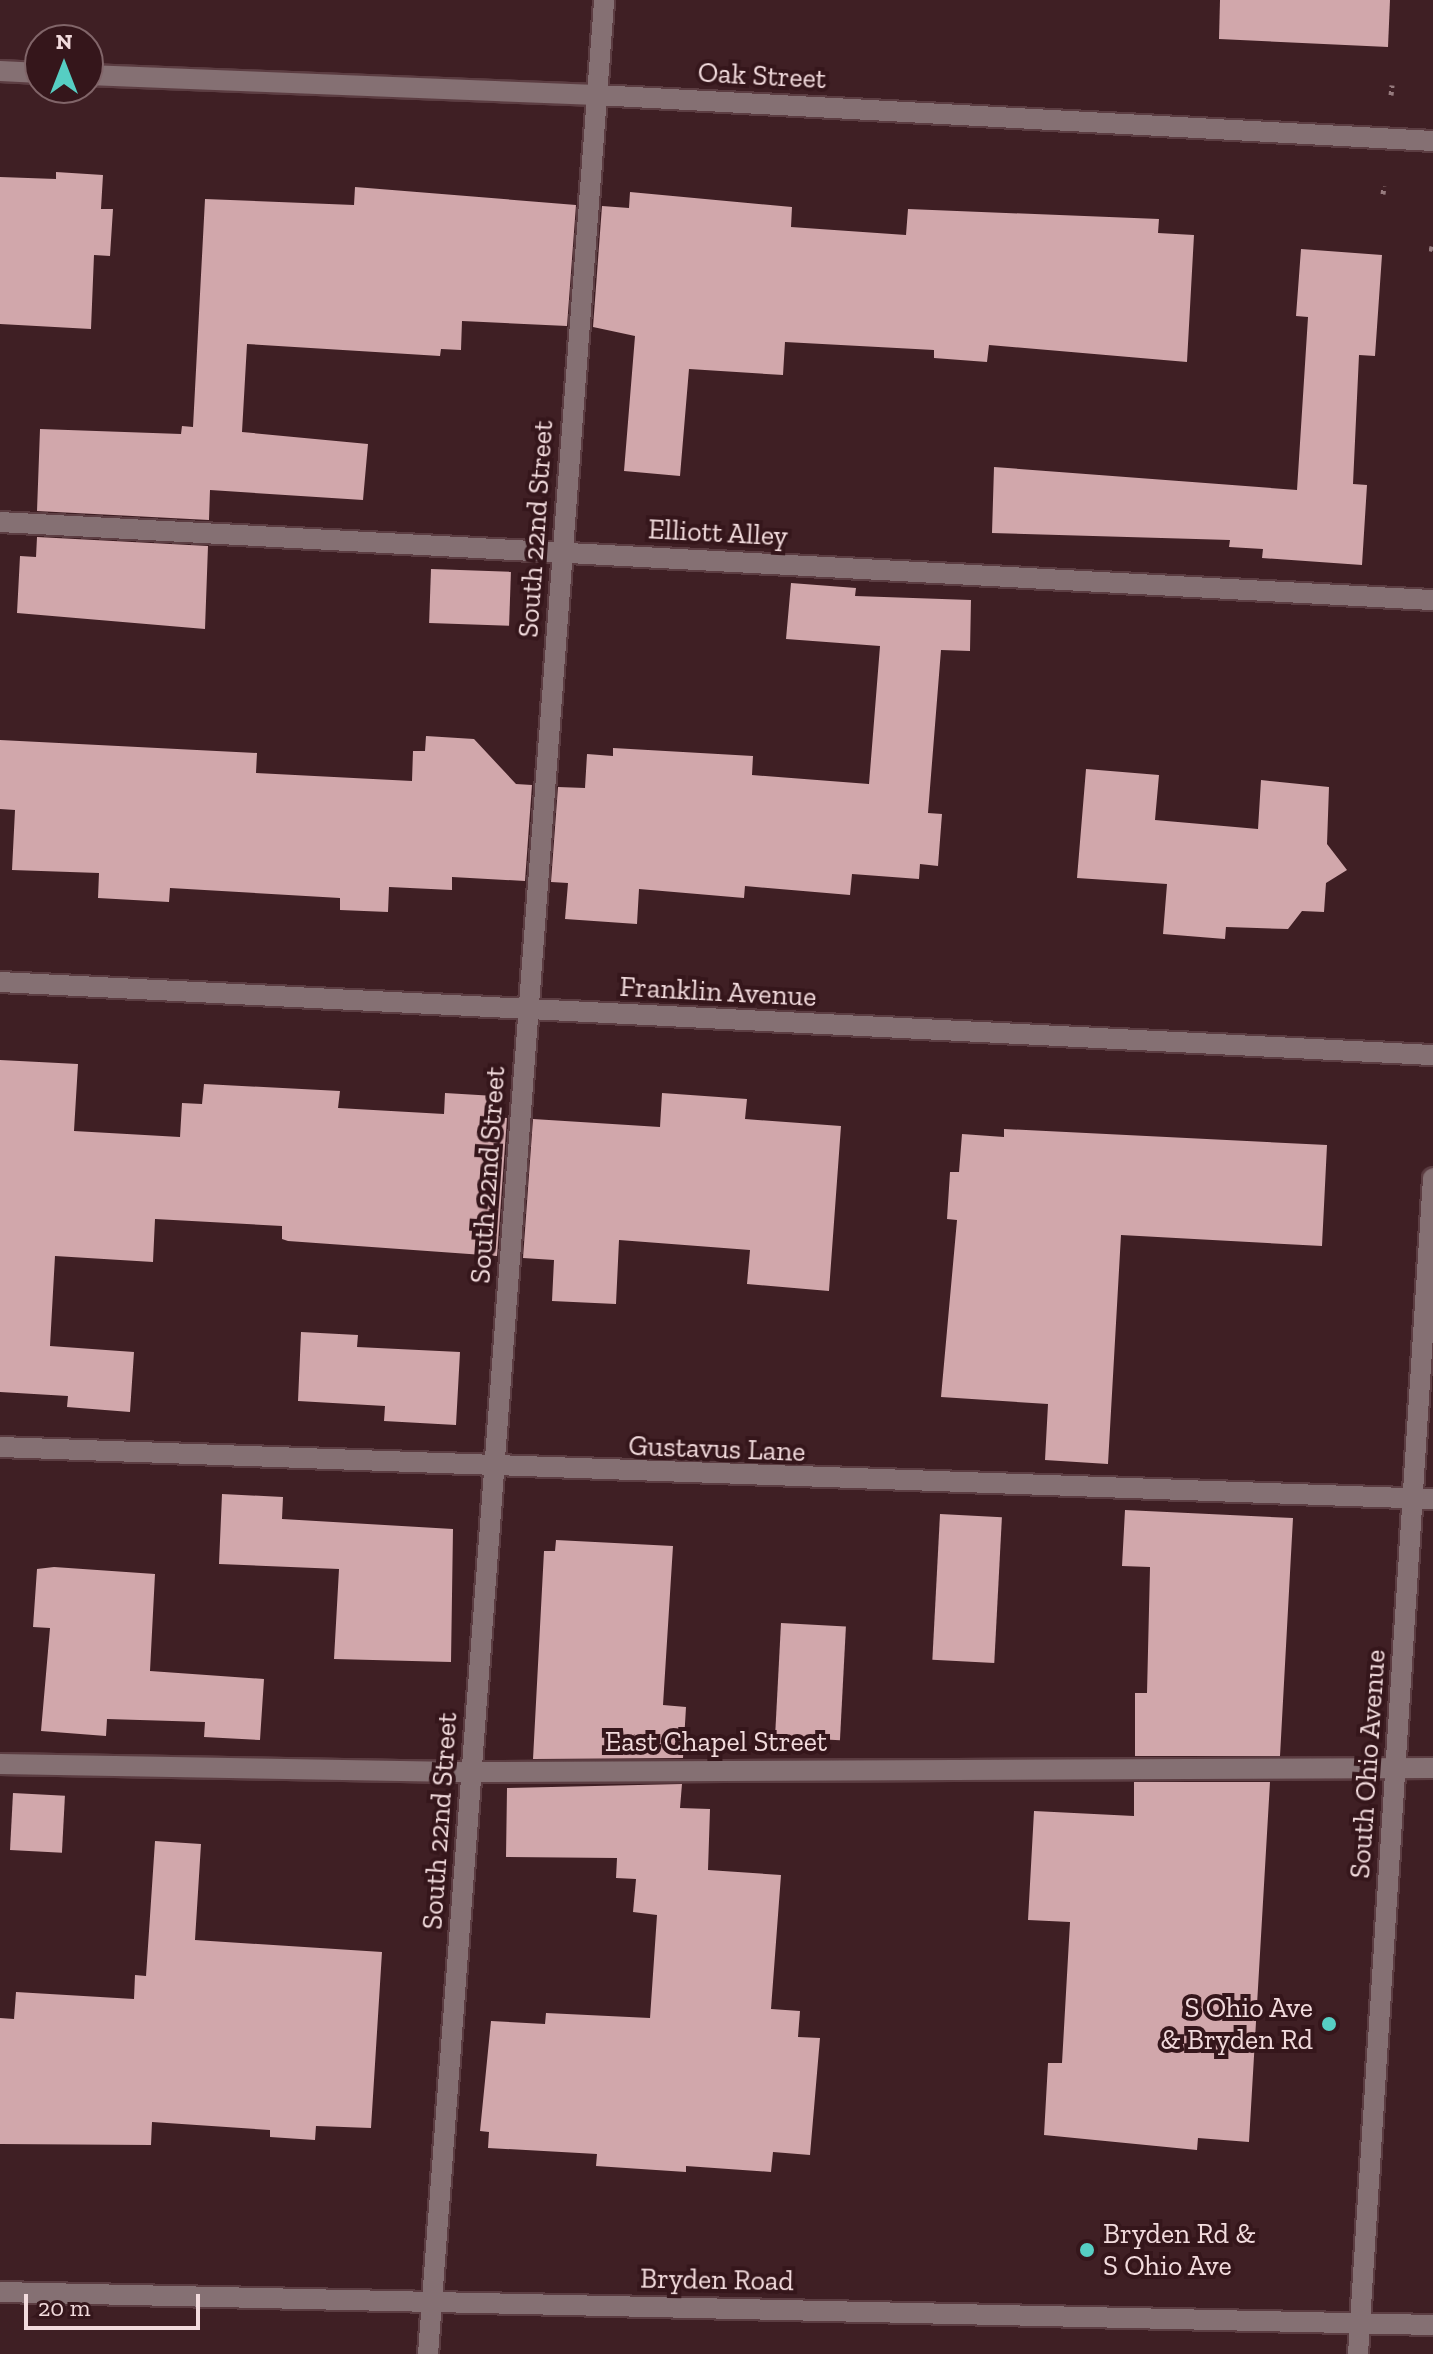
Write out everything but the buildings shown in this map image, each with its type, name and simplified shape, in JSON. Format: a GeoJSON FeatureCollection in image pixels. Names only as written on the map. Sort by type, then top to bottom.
{"type":"FeatureCollection","features":[{"type":"Feature","properties":{"kind":"street","name":"South 22nd Street"},"geometry":{"type":"LineString","coordinates":[[428,2354],[604,0]]}},
{"type":"Feature","properties":{"kind":"street"},"geometry":{"type":"LineString","coordinates":[[0,71],[24,72]]}},
{"type":"Feature","properties":{"kind":"street","name":"Oak Street"},"geometry":{"type":"LineString","coordinates":[[104,76],[597,95],[1433,141]]}},
{"type":"Feature","properties":{"kind":"street","name":"Elliott Alley"},"geometry":{"type":"LineString","coordinates":[[0,522],[1433,600]]}},
{"type":"Feature","properties":{"kind":"street","name":"Franklin Avenue"},"geometry":{"type":"LineString","coordinates":[[0,982],[1433,1055]]}},
{"type":"Feature","properties":{"kind":"street","name":"South Ohio Avenue"},"geometry":{"type":"LineString","coordinates":[[1358,2354],[1396,1767],[1423,1498],[1433,1178]]}},
{"type":"Feature","properties":{"kind":"street","name":"Gustavus Lane"},"geometry":{"type":"LineString","coordinates":[[0,1447],[494,1470],[1423,1498]]}},
{"type":"Feature","properties":{"kind":"street","name":"East Chapel Street"},"geometry":{"type":"LineString","coordinates":[[0,1764],[472,1772],[1433,1768]]}},
{"type":"Feature","properties":{"kind":"street","name":"Bryden Road"},"geometry":{"type":"LineString","coordinates":[[0,2292],[1433,2325]]}},
{"type":"Feature","properties":{"kind":"path"},"geometry":{"type":"LineString","coordinates":[[1391,95],[1392,85]]}},
{"type":"Feature","properties":{"kind":"path"},"geometry":{"type":"LineString","coordinates":[[1383,194],[1384,186]]}},
{"type":"Feature","properties":{"kind":"place","name":"S Ohio Ave & Bryden Rd"},"geometry":{"type":"Point","coordinates":[1329,2024]}},
{"type":"Feature","properties":{"kind":"place","name":"Bryden Rd & S Ohio Ave"},"geometry":{"type":"Point","coordinates":[1087,2250]}}]}
